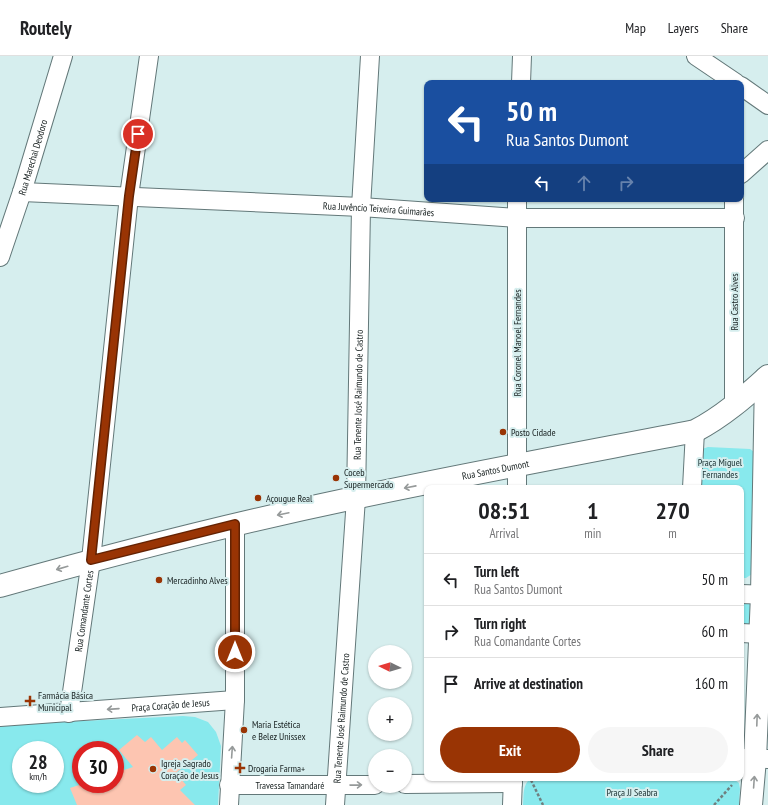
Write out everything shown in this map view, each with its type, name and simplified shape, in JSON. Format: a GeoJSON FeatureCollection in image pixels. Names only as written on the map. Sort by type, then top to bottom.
{"type":"FeatureCollection","features":[{"type":"Feature","properties":{"kind":"main road","name":"Rua Santos Dumont"},"geometry":{"type":"LineString","coordinates":[[0,586],[91,560],[235,524],[356,498],[695,431],[712,422],[767,377]]}},
{"type":"Feature","properties":{"kind":"main road"},"geometry":{"type":"LineString","coordinates":[[751,805],[755,759],[751,633],[757,595],[767,377]]}},
{"type":"Feature","properties":{"kind":"street","name":"Rua Marechal Deodoro"},"geometry":{"type":"LineString","coordinates":[[0,257],[22,192],[63,56]]}},
{"type":"Feature","properties":{"kind":"street","name":"Rua Comandante Cortes"},"geometry":{"type":"LineString","coordinates":[[69,713],[91,560],[129,196],[149,56]]}},
{"type":"Feature","properties":{"kind":"street","name":"Rua Tenente José Raimundo de Castro"},"geometry":{"type":"LineString","coordinates":[[335,805],[356,498],[361,207],[370,56]]}},
{"type":"Feature","properties":{"kind":"street"},"geometry":{"type":"LineString","coordinates":[[521,80],[522,56]]}},
{"type":"Feature","properties":{"kind":"street"},"geometry":{"type":"LineString","coordinates":[[696,56],[728,80]]}},
{"type":"Feature","properties":{"kind":"street"},"geometry":{"type":"LineString","coordinates":[[744,88],[768,105]]}},
{"type":"Feature","properties":{"kind":"street"},"geometry":{"type":"LineString","coordinates":[[744,171],[768,150]]}},
{"type":"Feature","properties":{"kind":"street","name":"Rua Juvêncio Teixeira Guimarães"},"geometry":{"type":"LineString","coordinates":[[22,192],[361,207],[516,218],[734,218]]}},
{"type":"Feature","properties":{"kind":"street","name":"Rua Coronel Manoel Fernandes"},"geometry":{"type":"LineString","coordinates":[[517,202],[517,485]]}},
{"type":"Feature","properties":{"kind":"street","name":"Rua Castro Alves"},"geometry":{"type":"LineString","coordinates":[[734,202],[734,405]]}},
{"type":"Feature","properties":{"kind":"street"},"geometry":{"type":"LineString","coordinates":[[692,485],[695,431]]}},
{"type":"Feature","properties":{"kind":"street"},"geometry":{"type":"LineString","coordinates":[[229,805],[235,700],[235,524]]}},
{"type":"Feature","properties":{"kind":"street","name":"Praça Coração de Jesus"},"geometry":{"type":"LineString","coordinates":[[0,718],[235,700]]}},
{"type":"Feature","properties":{"kind":"street"},"geometry":{"type":"LineString","coordinates":[[412,784],[490,781]]}},
{"type":"Feature","properties":{"kind":"street"},"geometry":{"type":"LineString","coordinates":[[512,805],[519,781]]}},
{"type":"Feature","properties":{"kind":"street","name":"Travessa Tamandaré"},"geometry":{"type":"LineString","coordinates":[[229,785],[368,785]]}},
{"type":"Feature","properties":{"kind":"path"},"geometry":{"type":"LineString","coordinates":[[520,781],[543,805]]}},
{"type":"Feature","properties":{"kind":"path"},"geometry":{"type":"LineString","coordinates":[[714,805],[733,783]]}},
{"type":"Feature","properties":{"kind":"green space","name":"Praça Miguel Fernandes"},"geometry":{"type":"Polygon","coordinates":[[[708,447],[750,449],[757,454],[752,574],[746,578],[744,578],[744,485],[698,485],[699,450],[708,447]]]}},
{"type":"Feature","properties":{"kind":"green space"},"geometry":{"type":"Polygon","coordinates":[[[744,599],[753,599],[751,630],[744,630],[744,599]]]}},
{"type":"Feature","properties":{"kind":"green space"},"geometry":{"type":"Polygon","coordinates":[[[183,716],[195,717],[208,722],[216,732],[221,746],[218,805],[0,805],[0,725],[183,716]]]}},
{"type":"Feature","properties":{"kind":"green space","name":"Praça JJ Seabra"},"geometry":{"type":"Polygon","coordinates":[[[528,781],[736,781],[739,783],[740,789],[739,805],[523,805],[526,784],[528,781]]]}},
{"type":"Feature","properties":{"kind":"building","name":"Igreja Sagrado Coração de Jesus"},"geometry":{"type":"Polygon","coordinates":[[[137,735],[145,742],[151,737],[162,750],[177,737],[182,743],[185,740],[198,755],[176,773],[186,785],[180,790],[195,805],[77,805],[72,793],[124,793],[124,770],[133,767],[124,756],[124,746],[137,735]]]}},
{"type":"Feature","properties":{"kind":"place","name":"Posto Cidade"},"geometry":{"type":"Point","coordinates":[503,432]}},
{"type":"Feature","properties":{"kind":"place","name":"Coceb Supermercado"},"geometry":{"type":"Point","coordinates":[336,478]}},
{"type":"Feature","properties":{"kind":"place","name":"Açougue Real"},"geometry":{"type":"Point","coordinates":[258,498]}},
{"type":"Feature","properties":{"kind":"place","name":"Mercadinho Alves"},"geometry":{"type":"Point","coordinates":[159,580]}},
{"type":"Feature","properties":{"kind":"place","name":"Farmácia Básica Municipal"},"geometry":{"type":"Point","coordinates":[30,701]}},
{"type":"Feature","properties":{"kind":"place","name":"Maria Estética e Belez Unissex"},"geometry":{"type":"Point","coordinates":[244,730]}},
{"type":"Feature","properties":{"kind":"place","name":"Drogaria Farma+"},"geometry":{"type":"Point","coordinates":[240,768]}},
{"type":"Feature","properties":{"kind":"place","name":"Igreja Sagrado Coração de Jesus"},"geometry":{"type":"Point","coordinates":[153,769]}},
{"type":"Feature","properties":{"kind":"route"},"geometry":{"type":"LineString","coordinates":[[138,134],[129,196],[91,560],[235,524],[235,652]]}}]}
